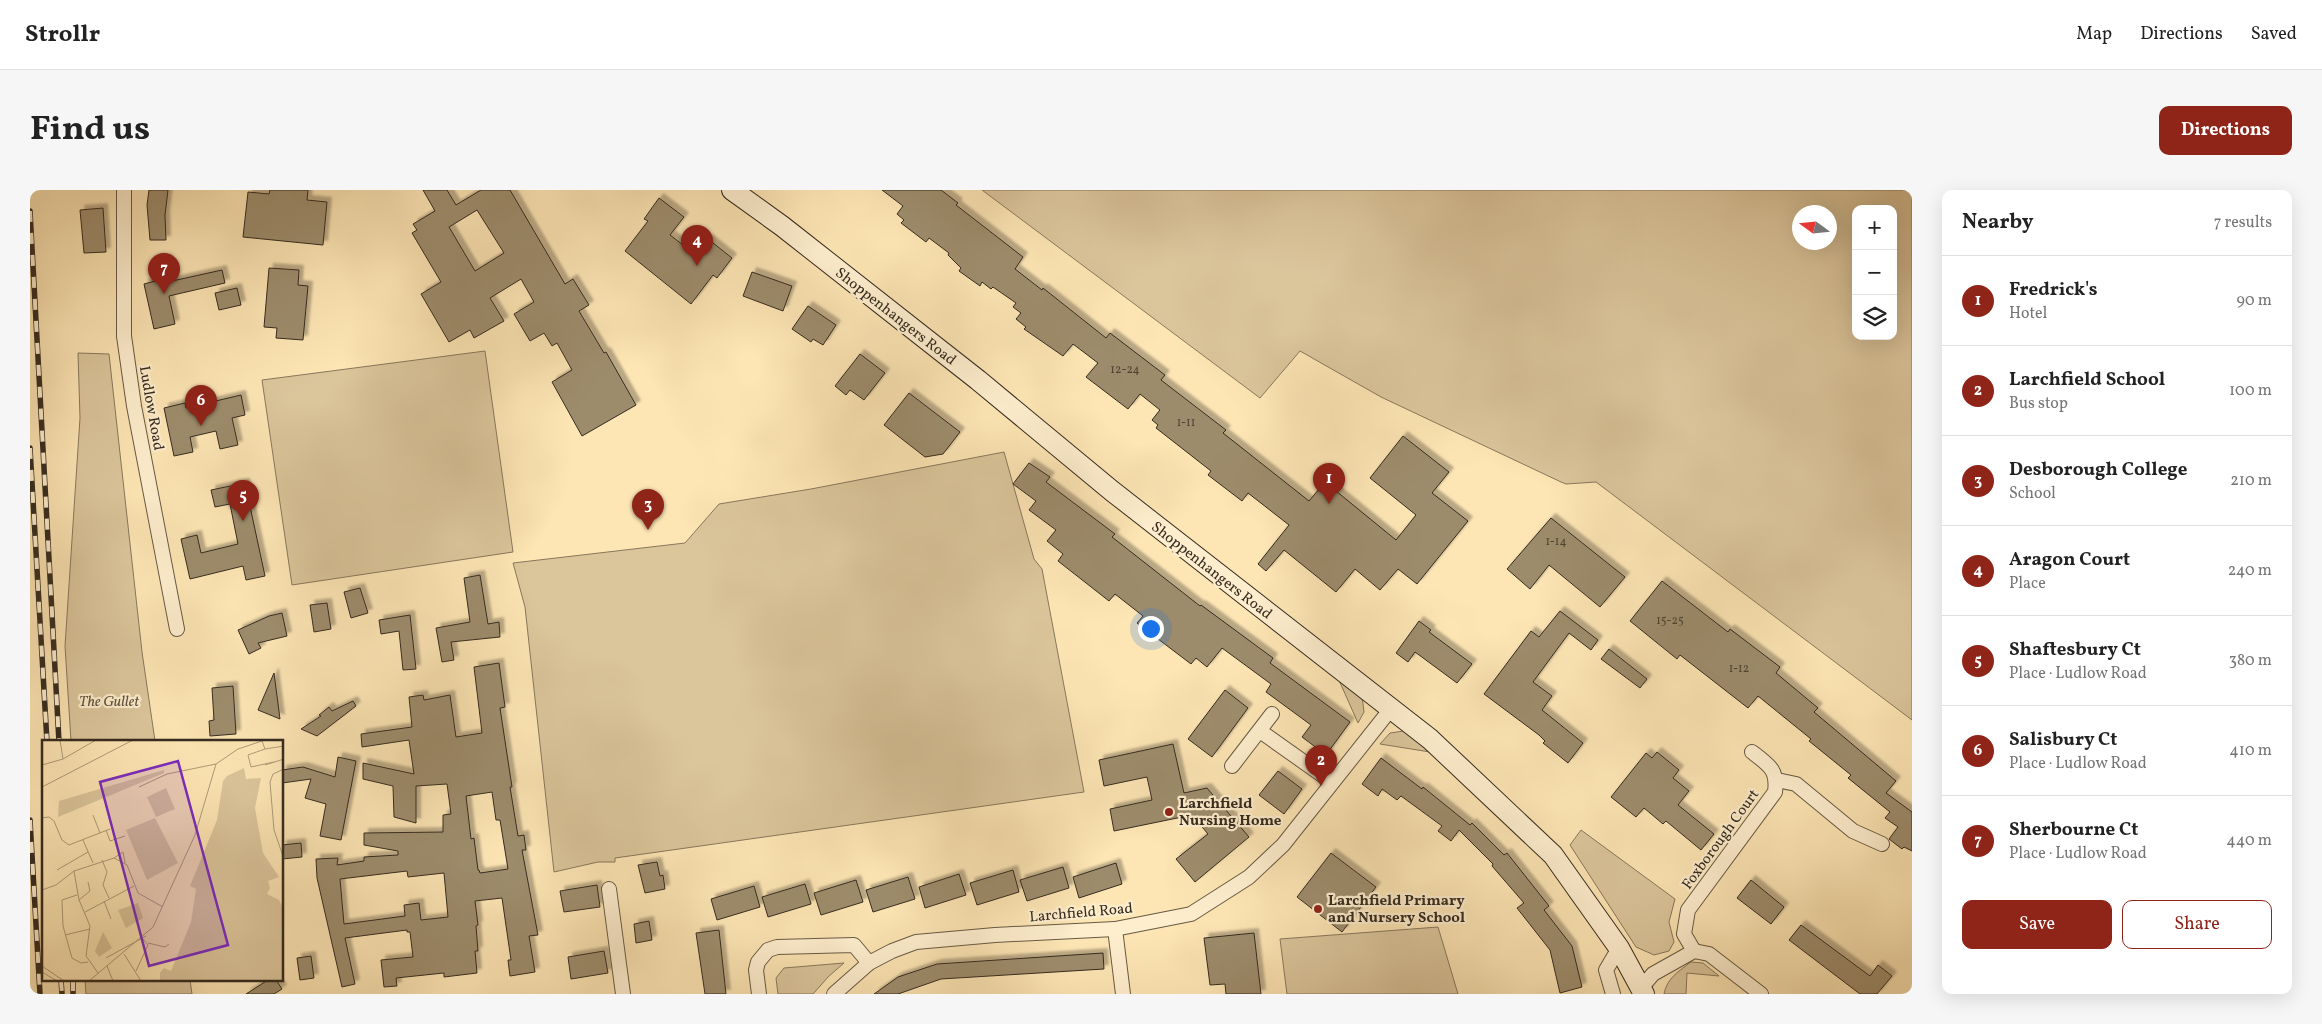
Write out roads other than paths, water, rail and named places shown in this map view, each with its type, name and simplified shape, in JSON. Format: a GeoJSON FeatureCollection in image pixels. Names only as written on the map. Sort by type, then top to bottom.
{"type":"FeatureCollection","features":[{"type":"Feature","properties":{"kind":"street","name":"Ludlow Road"},"geometry":{"type":"LineString","coordinates":[[124,190],[124,336],[134,406],[177,629]]}},
{"type":"Feature","properties":{"kind":"street","name":"Shoppenhangers Road"},"geometry":{"type":"LineString","coordinates":[[732,190],[782,226],[978,380],[1112,491],[1390,710],[1430,739],[1553,855],[1619,948],[1642,991]]}},
{"type":"Feature","properties":{"kind":"street","name":"Larchfield Road"},"geometry":{"type":"LineString","coordinates":[[834,994],[869,963],[892,951],[916,942],[994,935],[1115,929],[1191,914],[1250,877],[1283,845],[1390,710]]}},
{"type":"Feature","properties":{"kind":"street"},"geometry":{"type":"LineString","coordinates":[[1232,766],[1272,714]]}},
{"type":"Feature","properties":{"kind":"street"},"geometry":{"type":"LineString","coordinates":[[1260,731],[1332,782]]}},
{"type":"Feature","properties":{"kind":"street","name":"Foxborough Court"},"geometry":{"type":"LineString","coordinates":[[1694,951],[1684,934],[1688,910],[1775,792],[1776,780],[1770,766],[1752,752]]}},
{"type":"Feature","properties":{"kind":"street"},"geometry":{"type":"LineString","coordinates":[[1776,780],[1796,784],[1852,831],[1882,844]]}},
{"type":"Feature","properties":{"kind":"street"},"geometry":{"type":"LineString","coordinates":[[609,889],[623,994]]}},
{"type":"Feature","properties":{"kind":"street"},"geometry":{"type":"LineString","coordinates":[[1115,929],[1123,994]]}},
{"type":"Feature","properties":{"kind":"street"},"geometry":{"type":"LineString","coordinates":[[759,994],[756,970],[758,962],[762,955],[777,947],[854,945],[869,963]]}},
{"type":"Feature","properties":{"kind":"street"},"geometry":{"type":"LineString","coordinates":[[1613,994],[1606,970],[1619,948]]}},
{"type":"Feature","properties":{"kind":"street"},"geometry":{"type":"LineString","coordinates":[[1642,991],[1653,974],[1694,951],[1709,954],[1760,994]]}},
{"type":"Feature","properties":{"kind":"railway"},"geometry":{"type":"LineString","coordinates":[[30,211],[59,740]]}},
{"type":"Feature","properties":{"kind":"railway"},"geometry":{"type":"LineString","coordinates":[[30,448],[47,740]]}},
{"type":"Feature","properties":{"kind":"railway"},"geometry":{"type":"LineString","coordinates":[[30,820],[40,994]]}},
{"type":"Feature","properties":{"kind":"railway"},"geometry":{"type":"LineString","coordinates":[[61,982],[62,994]]}},
{"type":"Feature","properties":{"kind":"railway"},"geometry":{"type":"LineString","coordinates":[[73,982],[73,994]]}},
{"type":"Feature","properties":{"kind":"place","name":"Aragon Court"},"geometry":{"type":"Point","coordinates":[697,266]}},
{"type":"Feature","properties":{"kind":"place","name":"Sherbourne Ct"},"geometry":{"type":"Point","coordinates":[164,294]}},
{"type":"Feature","properties":{"kind":"place","name":"Salisbury Ct"},"geometry":{"type":"Point","coordinates":[201,426]}},
{"type":"Feature","properties":{"kind":"place","name":"Fredrick's"},"geometry":{"type":"Point","coordinates":[1329,504]}},
{"type":"Feature","properties":{"kind":"place","name":"Shaftesbury Ct"},"geometry":{"type":"Point","coordinates":[243,521]}},
{"type":"Feature","properties":{"kind":"place","name":"Desborough College"},"geometry":{"type":"Point","coordinates":[648,530]}},
{"type":"Feature","properties":{"kind":"place","name":"Larchfield School"},"geometry":{"type":"Point","coordinates":[1321,786]}},
{"type":"Feature","properties":{"kind":"place","name":"Larchfield Nursing Home"},"geometry":{"type":"Point","coordinates":[1169,812]}},
{"type":"Feature","properties":{"kind":"place","name":"Larchfield Primary and Nursery School"},"geometry":{"type":"Point","coordinates":[1318,909]}},
{"type":"Feature","properties":{"kind":"park label","name":"The Gullet"},"geometry":{"type":"Point","coordinates":[109,701]}}]}
